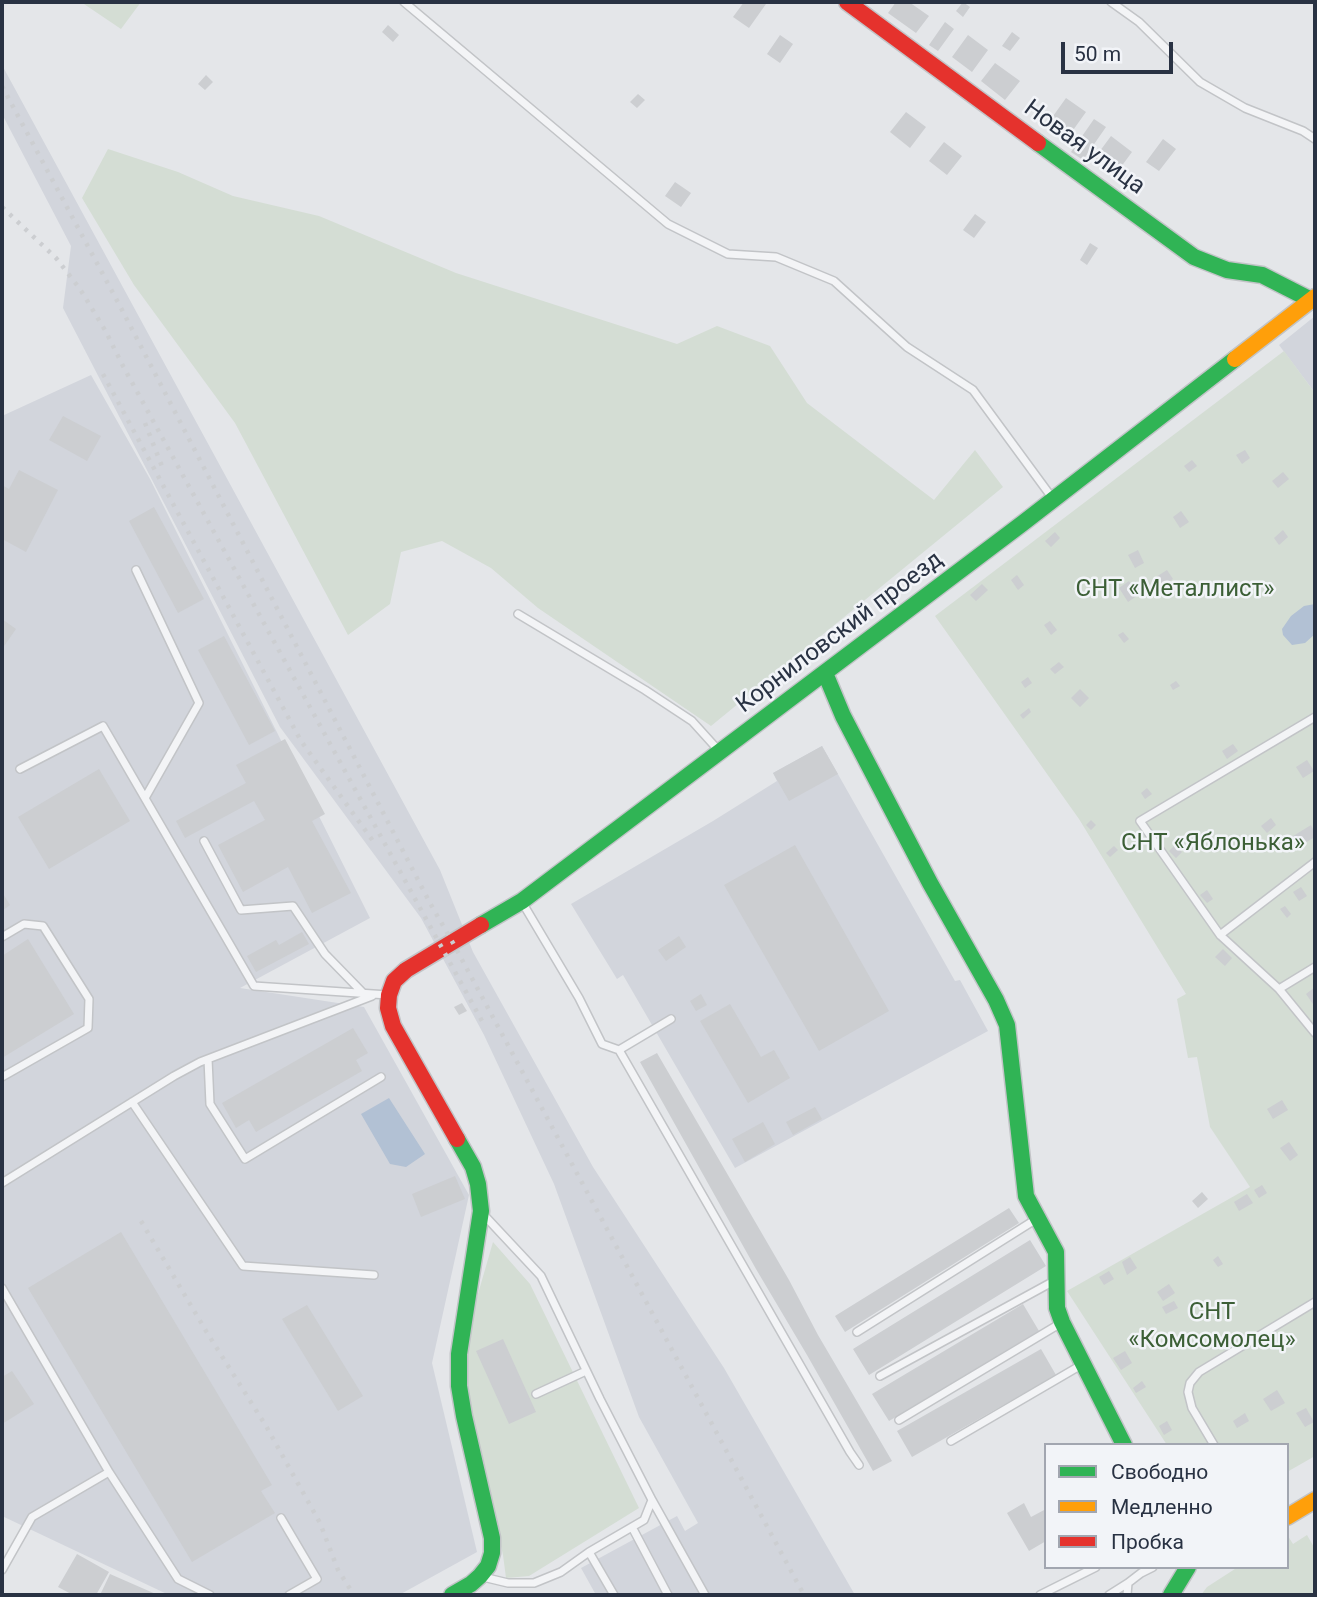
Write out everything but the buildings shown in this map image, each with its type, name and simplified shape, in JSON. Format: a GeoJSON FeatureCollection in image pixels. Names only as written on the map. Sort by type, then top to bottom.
{"type":"FeatureCollection","features":[{"type":"Feature","properties":{"kind":"street","name":"Новая улица"},"geometry":{"type":"LineString","coordinates":[[846,2],[1194,257],[1227,270],[1262,275],[1313,299]]}},
{"type":"Feature","properties":{"kind":"street","name":"Корниловский проезд"},"geometry":{"type":"LineString","coordinates":[[382,995],[406,970],[522,901],[1053,500],[1313,299]]}},
{"type":"Feature","properties":{"kind":"street"},"geometry":{"type":"LineString","coordinates":[[825,673],[843,716],[1007,1025],[1026,1196],[1056,1252],[1057,1308],[1123,1443]]}},
{"type":"Feature","properties":{"kind":"street"},"geometry":{"type":"LineString","coordinates":[[382,995],[393,1026],[473,1167],[478,1184],[481,1211],[459,1354],[459,1386],[492,1538],[492,1553],[488,1566],[480,1576],[452,1595]]}},
{"type":"Feature","properties":{"kind":"street"},"geometry":{"type":"LineString","coordinates":[[1289,1516],[1315,1500]]}},
{"type":"Feature","properties":{"kind":"street"},"geometry":{"type":"LineString","coordinates":[[1175,1593],[1187,1569]]}},
{"type":"Feature","properties":{"kind":"lane"},"geometry":{"type":"LineString","coordinates":[[404,2],[668,224],[728,254],[776,257],[834,281],[907,347],[973,390],[1053,500]]}},
{"type":"Feature","properties":{"kind":"lane"},"geometry":{"type":"LineString","coordinates":[[1111,2],[1139,22],[1200,82],[1245,108],[1303,131],[1315,139]]}},
{"type":"Feature","properties":{"kind":"lane"},"geometry":{"type":"LineString","coordinates":[[136,569],[199,703],[145,798]]}},
{"type":"Feature","properties":{"kind":"lane"},"geometry":{"type":"LineString","coordinates":[[518,614],[692,720],[720,752]]}},
{"type":"Feature","properties":{"kind":"lane"},"geometry":{"type":"LineString","coordinates":[[1315,717],[1140,821],[1220,935],[1279,989],[1315,1033]]}},
{"type":"Feature","properties":{"kind":"lane"},"geometry":{"type":"LineString","coordinates":[[20,769],[103,726],[254,986],[382,995]]}},
{"type":"Feature","properties":{"kind":"lane"},"geometry":{"type":"LineString","coordinates":[[204,841],[241,910],[293,906],[324,954],[363,993]]}},
{"type":"Feature","properties":{"kind":"lane"},"geometry":{"type":"LineString","coordinates":[[1220,935],[1315,862]]}},
{"type":"Feature","properties":{"kind":"lane"},"geometry":{"type":"LineString","coordinates":[[522,901],[579,998],[601,1044],[620,1050],[859,1465]]}},
{"type":"Feature","properties":{"kind":"lane"},"geometry":{"type":"LineString","coordinates":[[2,937],[24,924],[43,926],[89,999],[88,1028],[2,1077]]}},
{"type":"Feature","properties":{"kind":"lane"},"geometry":{"type":"LineString","coordinates":[[1279,989],[1315,967]]}},
{"type":"Feature","properties":{"kind":"lane"},"geometry":{"type":"LineString","coordinates":[[2,1183],[174,1076],[208,1059],[382,995]]}},
{"type":"Feature","properties":{"kind":"lane"},"geometry":{"type":"LineString","coordinates":[[620,1050],[671,1019]]}},
{"type":"Feature","properties":{"kind":"lane"},"geometry":{"type":"LineString","coordinates":[[208,1059],[210,1104],[245,1159],[381,1077]]}},
{"type":"Feature","properties":{"kind":"lane"},"geometry":{"type":"LineString","coordinates":[[132,1102],[243,1266],[374,1275]]}},
{"type":"Feature","properties":{"kind":"lane"},"geometry":{"type":"LineString","coordinates":[[481,1211],[541,1276],[652,1500],[705,1595]]}},
{"type":"Feature","properties":{"kind":"lane"},"geometry":{"type":"LineString","coordinates":[[858,1332],[1038,1218]]}},
{"type":"Feature","properties":{"kind":"lane"},"geometry":{"type":"LineString","coordinates":[[880,1377],[1056,1280]]}},
{"type":"Feature","properties":{"kind":"lane"},"geometry":{"type":"LineString","coordinates":[[2,1288],[109,1472],[178,1579],[211,1595]]}},
{"type":"Feature","properties":{"kind":"lane"},"geometry":{"type":"LineString","coordinates":[[1213,1443],[1192,1408],[1188,1392],[1190,1383],[1199,1372],[1315,1302]]}},
{"type":"Feature","properties":{"kind":"lane"},"geometry":{"type":"LineString","coordinates":[[899,1420],[1062,1322]]}},
{"type":"Feature","properties":{"kind":"lane"},"geometry":{"type":"LineString","coordinates":[[951,1441],[1084,1363]]}},
{"type":"Feature","properties":{"kind":"lane"},"geometry":{"type":"LineString","coordinates":[[536,1394],[586,1371]]}},
{"type":"Feature","properties":{"kind":"lane"},"geometry":{"type":"LineString","coordinates":[[2,1570],[32,1517],[109,1472]]}},
{"type":"Feature","properties":{"kind":"lane"},"geometry":{"type":"LineString","coordinates":[[480,1576],[508,1583],[534,1583],[561,1572],[643,1520],[652,1500]]}},
{"type":"Feature","properties":{"kind":"lane"},"geometry":{"type":"LineString","coordinates":[[281,1518],[317,1579],[289,1595]]}},
{"type":"Feature","properties":{"kind":"lane"},"geometry":{"type":"LineString","coordinates":[[632,1527],[668,1595]]}},
{"type":"Feature","properties":{"kind":"lane"},"geometry":{"type":"LineString","coordinates":[[589,1552],[614,1595]]}},
{"type":"Feature","properties":{"kind":"lane"},"geometry":{"type":"LineString","coordinates":[[1040,1595],[1092,1569]]}},
{"type":"Feature","properties":{"kind":"lane"},"geometry":{"type":"LineString","coordinates":[[1108,1595],[1149,1569]]}},
{"type":"Feature","properties":{"kind":"lane"},"geometry":{"type":"LineString","coordinates":[[1127,1595],[1128,1583]]}},
{"type":"Feature","properties":{"kind":"shaded area"},"geometry":{"type":"Polygon","coordinates":[[[2,65],[440,870],[473,952],[593,1167],[724,1368],[855,1595],[596,1595],[581,1568],[677,1516],[685,1531],[698,1523],[639,1417],[554,1184],[484,1035],[421,918],[280,727],[63,308],[71,246],[2,114],[2,65]]]}},
{"type":"Feature","properties":{"kind":"shaded area"},"geometry":{"type":"Polygon","coordinates":[[[1315,316],[1315,393],[1279,345],[1315,316]]]}},
{"type":"Feature","properties":{"kind":"shaded area"},"geometry":{"type":"Polygon","coordinates":[[[91,375],[150,479],[370,918],[240,988],[364,1007],[469,1195],[432,1363],[477,1552],[399,1595],[169,1595],[2,1516],[2,416],[91,375]]]}},
{"type":"Feature","properties":{"kind":"shaded area"},"geometry":{"type":"Polygon","coordinates":[[[822,746],[955,981],[960,980],[988,1031],[735,1168],[623,975],[617,979],[571,904],[777,781],[773,773],[822,746]]]}},
{"type":"Feature","properties":{"kind":"green space"},"geometry":{"type":"Polygon","coordinates":[[[81,2],[141,2],[121,29],[81,2]]]}},
{"type":"Feature","properties":{"kind":"green space"},"geometry":{"type":"Polygon","coordinates":[[[108,149],[178,172],[233,196],[319,216],[456,273],[677,344],[717,326],[770,346],[807,403],[934,500],[975,450],[1003,487],[711,726],[538,608],[491,568],[442,541],[401,552],[390,604],[348,635],[235,423],[134,285],[82,198],[108,149]]]}},
{"type":"Feature","properties":{"kind":"green space"},"geometry":{"type":"Polygon","coordinates":[[[1284,351],[1315,393],[1315,1456],[1289,1471],[1289,1443],[1166,1443],[1067,1291],[1250,1187],[1210,1127],[1197,1057],[1188,1058],[1177,999],[1186,994],[1079,819],[935,616],[1284,351]]]}},
{"type":"Feature","properties":{"kind":"green space"},"geometry":{"type":"Polygon","coordinates":[[[493,1242],[530,1284],[639,1508],[529,1576],[506,1578],[464,1383],[469,1325],[493,1242]]]}},
{"type":"Feature","properties":{"kind":"green space"},"geometry":{"type":"Polygon","coordinates":[[[1307,1535],[1315,1549],[1315,1595],[1201,1595],[1207,1587],[1235,1569],[1289,1569],[1289,1538],[1293,1544],[1307,1535]]]}},
{"type":"Feature","properties":{"kind":"water"},"geometry":{"type":"Polygon","coordinates":[[[1315,604],[1315,634],[1305,643],[1292,645],[1283,635],[1282,629],[1291,616],[1304,606],[1315,604]]]}},
{"type":"Feature","properties":{"kind":"water"},"geometry":{"type":"Polygon","coordinates":[[[389,1098],[425,1154],[406,1167],[390,1164],[361,1114],[389,1098]]]}},
{"type":"Feature","properties":{"kind":"railway"},"geometry":{"type":"LineString","coordinates":[[2,86],[121,308],[430,903],[804,1595]]}},
{"type":"Feature","properties":{"kind":"railway"},"geometry":{"type":"LineString","coordinates":[[2,207],[56,258],[80,289],[105,330],[482,1021]]}},
{"type":"Feature","properties":{"kind":"railway"},"geometry":{"type":"LineString","coordinates":[[103,374],[301,741],[373,841]]}},
{"type":"Feature","properties":{"kind":"railway"},"geometry":{"type":"LineString","coordinates":[[145,423],[163,469]]}},
{"type":"Feature","properties":{"kind":"railway"},"geometry":{"type":"LineString","coordinates":[[141,1221],[266,1426],[320,1523],[338,1570],[354,1595]]}},
{"type":"Feature","properties":{"kind":"traffic: fast"},"geometry":{"type":"LineString","coordinates":[[1038,143],[1194,257],[1227,270],[1262,275],[1311,300]]}},
{"type":"Feature","properties":{"kind":"traffic: fast"},"geometry":{"type":"LineString","coordinates":[[481,925],[522,901],[1023,523],[1235,359]]}},
{"type":"Feature","properties":{"kind":"traffic: fast"},"geometry":{"type":"LineString","coordinates":[[825,673],[843,716],[1007,1025],[1026,1196],[1056,1252],[1057,1308],[1123,1443]]}},
{"type":"Feature","properties":{"kind":"traffic: fast"},"geometry":{"type":"LineString","coordinates":[[452,1595],[480,1576],[488,1566],[492,1553],[492,1538],[459,1386],[459,1354],[481,1211],[473,1167],[457,1139]]}},
{"type":"Feature","properties":{"kind":"traffic: fast"},"geometry":{"type":"LineString","coordinates":[[1171,1595],[1187,1569]]}},
{"type":"Feature","properties":{"kind":"traffic: slow"},"geometry":{"type":"LineString","coordinates":[[1235,359],[1315,297]]}},
{"type":"Feature","properties":{"kind":"traffic: slow"},"geometry":{"type":"LineString","coordinates":[[1289,1516],[1315,1500]]}},
{"type":"Feature","properties":{"kind":"traffic: jam"},"geometry":{"type":"LineString","coordinates":[[847,2],[1038,143]]}},
{"type":"Feature","properties":{"kind":"traffic: jam"},"geometry":{"type":"LineString","coordinates":[[457,1139],[393,1026],[388,1008],[389,995],[394,981],[406,970],[481,925]]}},
{"type":"Feature","properties":{"kind":"park label","name":"СНТ «Металлист»"},"geometry":{"type":"Point","coordinates":[1175,590]}},
{"type":"Feature","properties":{"kind":"park label","name":"СНТ «Яблонька»"},"geometry":{"type":"Point","coordinates":[1213,844]}},
{"type":"Feature","properties":{"kind":"park label","name":"СНТ «Комсомолец»"},"geometry":{"type":"Point","coordinates":[1212,1327]}}]}
